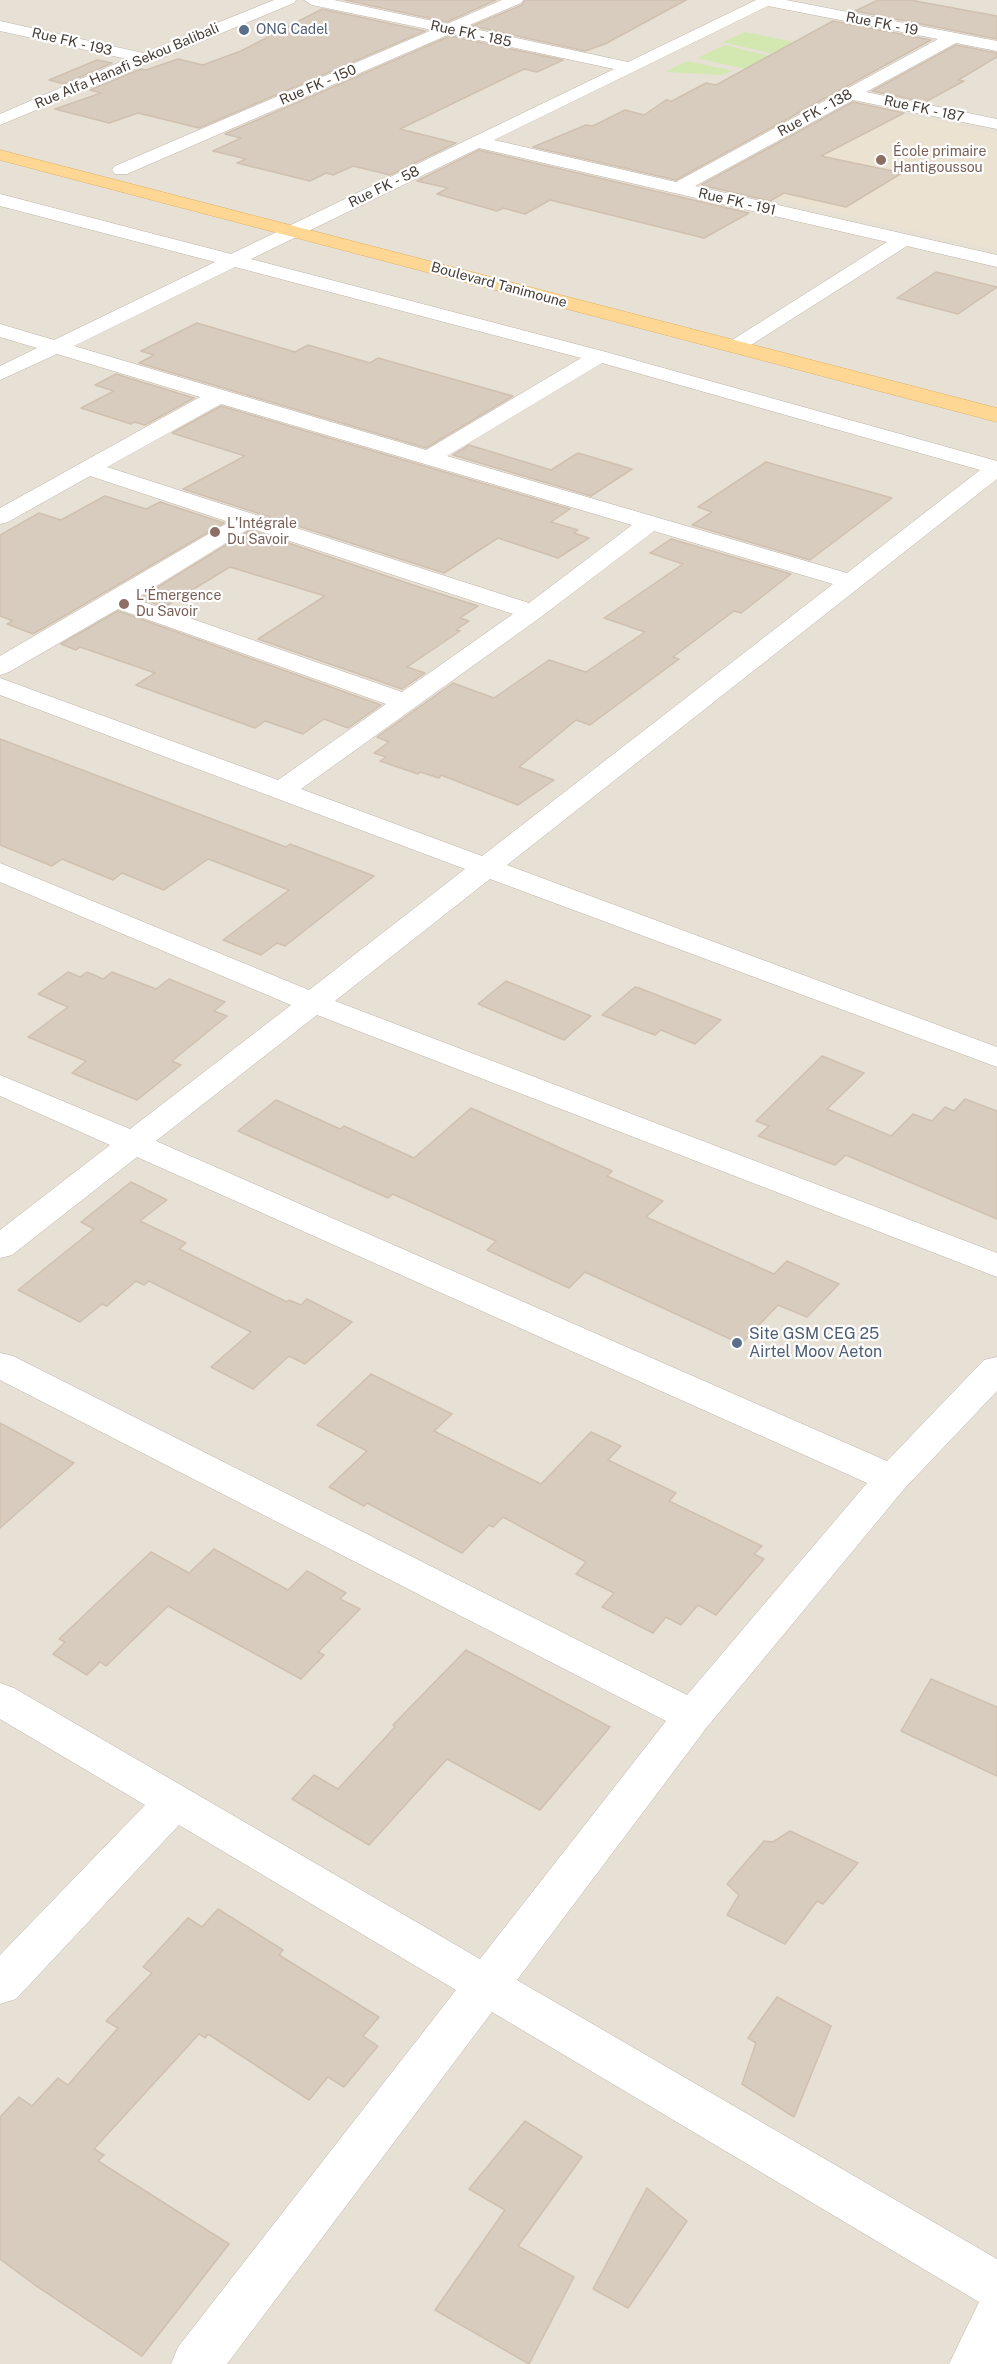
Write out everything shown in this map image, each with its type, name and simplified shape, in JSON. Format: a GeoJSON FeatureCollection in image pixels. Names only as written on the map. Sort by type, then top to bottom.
{"type":"FeatureCollection","features":[{"type":"Feature","properties":{"kind":"main road","name":"Boulevard Tanimoune"},"geometry":{"type":"LineString","coordinates":[[0,138],[612,295]]}},
{"type":"Feature","properties":{"kind":"main road","name":"Boulevard Tanimoune"},"geometry":{"type":"LineString","coordinates":[[0,155],[293,232],[736,336],[997,415]]}},
{"type":"Feature","properties":{"kind":"main road"},"geometry":{"type":"LineString","coordinates":[[759,332],[782,338]]}},
{"type":"Feature","properties":{"kind":"street","name":"Rue Alfa Hanafi Sekou Balibali"},"geometry":{"type":"LineString","coordinates":[[0,120],[144,58],[288,0]]}},
{"type":"Feature","properties":{"kind":"street","name":"Rue FK - 185"},"geometry":{"type":"LineString","coordinates":[[312,0],[630,67]]}},
{"type":"Feature","properties":{"kind":"street","name":"Rue FK - 150"},"geometry":{"type":"LineString","coordinates":[[121,170],[515,0]]}},
{"type":"Feature","properties":{"kind":"street","name":"Rue FK - 19"},"geometry":{"type":"LineString","coordinates":[[767,0],[997,46]]}},
{"type":"Feature","properties":{"kind":"street","name":"Rue FK - 58"},"geometry":{"type":"LineString","coordinates":[[0,374],[767,0]]}},
{"type":"Feature","properties":{"kind":"street","name":"Rue FK - 193"},"geometry":{"type":"LineString","coordinates":[[0,26],[144,58]]}},
{"type":"Feature","properties":{"kind":"street","name":"Rue FK - 138"},"geometry":{"type":"LineString","coordinates":[[678,188],[953,38]]}},
{"type":"Feature","properties":{"kind":"street","name":"Rue FK - 187"},"geometry":{"type":"LineString","coordinates":[[850,94],[997,124]]}},
{"type":"Feature","properties":{"kind":"street","name":"Rue FK - 191"},"geometry":{"type":"LineString","coordinates":[[478,142],[997,261]]}},
{"type":"Feature","properties":{"kind":"street"},"geometry":{"type":"LineString","coordinates":[[0,200],[599,356],[997,468],[987,487],[850,582],[0,1247]]}},
{"type":"Feature","properties":{"kind":"street"},"geometry":{"type":"LineString","coordinates":[[736,336],[759,332],[903,240]]}},
{"type":"Feature","properties":{"kind":"street"},"geometry":{"type":"LineString","coordinates":[[0,330],[217,397],[850,582]]}},
{"type":"Feature","properties":{"kind":"street"},"geometry":{"type":"LineString","coordinates":[[428,458],[599,356]]}},
{"type":"Feature","properties":{"kind":"street"},"geometry":{"type":"LineString","coordinates":[[0,517],[217,397]]}},
{"type":"Feature","properties":{"kind":"street"},"geometry":{"type":"LineString","coordinates":[[90,469],[532,612]]}},
{"type":"Feature","properties":{"kind":"street"},"geometry":{"type":"LineString","coordinates":[[0,667],[248,520]]}},
{"type":"Feature","properties":{"kind":"street"},"geometry":{"type":"LineString","coordinates":[[281,791],[532,612],[651,522]]}},
{"type":"Feature","properties":{"kind":"street"},"geometry":{"type":"LineString","coordinates":[[116,600],[405,702]]}},
{"type":"Feature","properties":{"kind":"street"},"geometry":{"type":"LineString","coordinates":[[0,686],[997,1058]]}},
{"type":"Feature","properties":{"kind":"street"},"geometry":{"type":"LineString","coordinates":[[0,872],[313,1003],[997,1266]]}},
{"type":"Feature","properties":{"kind":"street"},"geometry":{"type":"LineString","coordinates":[[0,1084],[892,1479]]}},
{"type":"Feature","properties":{"kind":"street"},"geometry":{"type":"LineString","coordinates":[[0,1365],[693,1716]]}},
{"type":"Feature","properties":{"kind":"street"},"geometry":{"type":"LineString","coordinates":[[196,2364],[693,1716],[892,1479],[997,1369]]}},
{"type":"Feature","properties":{"kind":"street"},"geometry":{"type":"LineString","coordinates":[[0,1700],[486,1988],[997,2286]]}},
{"type":"Feature","properties":{"kind":"street"},"geometry":{"type":"LineString","coordinates":[[0,1985],[174,1803]]}},
{"type":"Feature","properties":{"kind":"street"},"geometry":{"type":"LineString","coordinates":[[974,2364],[997,2319]]}},
{"type":"Feature","properties":{"kind":"shaded area"},"geometry":{"type":"Polygon","coordinates":[[[0,0],[997,0],[997,2364],[0,2364],[0,0]]]}},
{"type":"Feature","properties":{"kind":"shaded area","name":"École primaire Hantigoussou"},"geometry":{"type":"Polygon","coordinates":[[[862,105],[997,134],[997,250],[719,186],[862,105]]]}},
{"type":"Feature","properties":{"kind":"green space"},"geometry":{"type":"Polygon","coordinates":[[[745,32],[804,44],[782,56],[723,42],[745,32]]]}},
{"type":"Feature","properties":{"kind":"green space"},"geometry":{"type":"Polygon","coordinates":[[[725,45],[776,58],[753,71],[697,58],[725,45]]]}},
{"type":"Feature","properties":{"kind":"green space"},"geometry":{"type":"Polygon","coordinates":[[[687,61],[733,71],[722,75],[665,72],[687,61]]]}},
{"type":"Feature","properties":{"kind":"building"},"geometry":{"type":"Polygon","coordinates":[[[345,0],[496,0],[447,22],[345,0]]]}},
{"type":"Feature","properties":{"kind":"building"},"geometry":{"type":"Polygon","coordinates":[[[525,0],[686,0],[605,44],[585,51],[472,26],[522,5],[525,0]]]}},
{"type":"Feature","properties":{"kind":"building"},"geometry":{"type":"Polygon","coordinates":[[[878,0],[910,0],[997,16],[997,39],[855,11],[878,0]]]}},
{"type":"Feature","properties":{"kind":"building"},"geometry":{"type":"Polygon","coordinates":[[[322,9],[425,31],[199,128],[138,113],[109,123],[55,109],[101,93],[90,90],[141,69],[146,70],[178,59],[203,65],[241,51],[322,9]]]}},
{"type":"Feature","properties":{"kind":"building"},"geometry":{"type":"Polygon","coordinates":[[[833,21],[931,40],[676,180],[533,147],[586,125],[593,126],[625,110],[644,115],[666,100],[672,101],[706,83],[716,85],[833,21]]]}},
{"type":"Feature","properties":{"kind":"building"},"geometry":{"type":"Polygon","coordinates":[[[450,36],[563,60],[537,72],[524,69],[400,129],[456,143],[390,175],[353,166],[333,175],[326,173],[310,181],[237,163],[246,159],[213,151],[241,138],[225,134],[450,36]]]}},
{"type":"Feature","properties":{"kind":"building"},"geometry":{"type":"Polygon","coordinates":[[[956,45],[997,53],[997,57],[958,80],[964,81],[925,102],[872,91],[956,45]]]}},
{"type":"Feature","properties":{"kind":"building"},"geometry":{"type":"Polygon","coordinates":[[[97,60],[112,63],[64,84],[49,80],[97,60]]]}},
{"type":"Feature","properties":{"kind":"building"},"geometry":{"type":"Polygon","coordinates":[[[853,102],[904,113],[821,156],[902,173],[846,207],[784,193],[770,201],[701,185],[853,102]]]}},
{"type":"Feature","properties":{"kind":"building"},"geometry":{"type":"Polygon","coordinates":[[[479,150],[749,213],[704,238],[550,200],[525,214],[503,208],[497,211],[437,194],[448,188],[417,181],[479,150]]]}},
{"type":"Feature","properties":{"kind":"building"},"geometry":{"type":"Polygon","coordinates":[[[936,272],[997,287],[958,314],[897,298],[936,272]]]}},
{"type":"Feature","properties":{"kind":"building"},"geometry":{"type":"Polygon","coordinates":[[[197,323],[295,352],[308,345],[370,363],[378,358],[513,396],[426,448],[139,363],[154,355],[141,351],[197,323]]]}},
{"type":"Feature","properties":{"kind":"building"},"geometry":{"type":"Polygon","coordinates":[[[116,374],[194,398],[145,425],[134,422],[131,424],[81,408],[114,391],[95,385],[116,374]]]}},
{"type":"Feature","properties":{"kind":"building"},"geometry":{"type":"Polygon","coordinates":[[[221,406],[570,509],[551,522],[578,530],[574,533],[589,538],[558,558],[498,538],[444,573],[183,489],[245,456],[172,433],[221,406]]]}},
{"type":"Feature","properties":{"kind":"building"},"geometry":{"type":"Polygon","coordinates":[[[469,445],[551,470],[578,453],[632,469],[591,496],[453,455],[469,445]]]}},
{"type":"Feature","properties":{"kind":"building"},"geometry":{"type":"Polygon","coordinates":[[[766,462],[892,498],[810,560],[692,525],[712,512],[698,507],[766,462]]]}},
{"type":"Feature","properties":{"kind":"building"},"geometry":{"type":"Polygon","coordinates":[[[105,496],[146,509],[160,502],[224,523],[33,634],[7,624],[13,621],[0,616],[0,535],[39,513],[61,520],[105,496]]]}},
{"type":"Feature","properties":{"kind":"building"},"geometry":{"type":"Polygon","coordinates":[[[250,530],[478,606],[460,618],[469,621],[456,630],[460,631],[407,667],[425,673],[402,689],[258,639],[325,596],[230,567],[164,607],[140,598],[250,530]]]}},
{"type":"Feature","properties":{"kind":"building"},"geometry":{"type":"Polygon","coordinates":[[[671,539],[791,574],[741,613],[734,611],[673,657],[679,659],[590,725],[576,720],[519,767],[554,780],[518,805],[441,775],[439,778],[420,772],[418,774],[380,761],[386,757],[374,753],[389,742],[377,737],[453,683],[494,698],[549,660],[586,672],[645,632],[604,618],[683,564],[650,553],[671,539]]]}},
{"type":"Feature","properties":{"kind":"building"},"geometry":{"type":"Polygon","coordinates":[[[118,611],[381,705],[348,728],[324,719],[303,734],[265,721],[255,728],[136,685],[155,673],[80,647],[76,650],[61,644],[118,611]]]}},
{"type":"Feature","properties":{"kind":"building"},"geometry":{"type":"Polygon","coordinates":[[[0,739],[286,847],[290,844],[374,876],[285,946],[277,943],[261,955],[223,940],[289,890],[208,859],[164,890],[122,873],[113,880],[62,859],[52,866],[0,845],[0,739]]]}},
{"type":"Feature","properties":{"kind":"building"},"geometry":{"type":"Polygon","coordinates":[[[68,972],[80,977],[87,972],[103,979],[112,972],[156,989],[169,979],[225,1002],[214,1011],[227,1016],[172,1061],[181,1065],[137,1100],[72,1073],[86,1061],[28,1037],[68,1007],[38,994],[68,972]]]}},
{"type":"Feature","properties":{"kind":"building"},"geometry":{"type":"Polygon","coordinates":[[[506,981],[591,1016],[564,1040],[478,1004],[506,981]]]}},
{"type":"Feature","properties":{"kind":"building"},"geometry":{"type":"Polygon","coordinates":[[[635,987],[721,1020],[695,1044],[661,1030],[655,1035],[602,1015],[635,987]]]}},
{"type":"Feature","properties":{"kind":"building"},"geometry":{"type":"Polygon","coordinates":[[[822,1056],[864,1073],[827,1109],[891,1136],[913,1114],[932,1121],[945,1107],[954,1111],[965,1099],[997,1111],[997,1219],[846,1155],[835,1165],[758,1136],[769,1126],[756,1121],[822,1056]]]}},
{"type":"Feature","properties":{"kind":"building"},"geometry":{"type":"Polygon","coordinates":[[[276,1100],[340,1129],[344,1126],[414,1158],[471,1108],[612,1171],[607,1176],[663,1201],[646,1217],[774,1274],[787,1261],[839,1284],[807,1317],[778,1305],[741,1344],[585,1272],[569,1288],[487,1250],[496,1241],[393,1194],[388,1198],[238,1131],[276,1100]]]}},
{"type":"Feature","properties":{"kind":"building"},"geometry":{"type":"Polygon","coordinates":[[[131,1182],[167,1200],[140,1221],[186,1243],[179,1249],[287,1302],[289,1300],[301,1305],[307,1299],[352,1322],[305,1364],[289,1356],[253,1389],[211,1367],[251,1332],[149,1281],[144,1285],[136,1281],[107,1306],[102,1304],[80,1322],[18,1290],[94,1229],[81,1222],[131,1182]]]}},
{"type":"Feature","properties":{"kind":"building"},"geometry":{"type":"Polygon","coordinates":[[[371,1374],[452,1414],[434,1431],[541,1484],[591,1432],[621,1446],[608,1460],[676,1493],[669,1501],[762,1546],[754,1554],[764,1559],[716,1615],[698,1605],[681,1625],[666,1617],[653,1633],[602,1607],[614,1593],[576,1574],[586,1562],[503,1517],[493,1527],[489,1525],[462,1553],[367,1503],[364,1506],[329,1487],[367,1451],[317,1425],[371,1374]]]}},
{"type":"Feature","properties":{"kind":"building"},"geometry":{"type":"Polygon","coordinates":[[[0,1423],[74,1463],[0,1528],[0,1423]]]}},
{"type":"Feature","properties":{"kind":"building"},"geometry":{"type":"Polygon","coordinates":[[[214,1549],[288,1590],[307,1571],[346,1593],[340,1599],[360,1609],[318,1652],[324,1655],[301,1679],[168,1606],[106,1666],[100,1662],[87,1675],[53,1654],[65,1642],[59,1639],[151,1552],[189,1573],[214,1549]]]}},
{"type":"Feature","properties":{"kind":"building"},"geometry":{"type":"Polygon","coordinates":[[[466,1650],[610,1727],[540,1810],[447,1759],[369,1845],[292,1799],[314,1775],[338,1789],[395,1727],[393,1725],[466,1650]]]}},
{"type":"Feature","properties":{"kind":"building"},"geometry":{"type":"Polygon","coordinates":[[[931,1679],[997,1707],[997,1776],[901,1731],[931,1679]]]}},
{"type":"Feature","properties":{"kind":"building"},"geometry":{"type":"Polygon","coordinates":[[[790,1831],[858,1863],[823,1904],[817,1901],[785,1944],[727,1915],[739,1895],[727,1884],[764,1841],[773,1842],[790,1831]]]}},
{"type":"Feature","properties":{"kind":"building"},"geometry":{"type":"Polygon","coordinates":[[[218,1909],[283,1950],[279,1955],[379,2017],[363,2036],[378,2046],[344,2087],[328,2077],[309,2100],[208,2034],[205,2038],[199,2034],[94,2149],[104,2155],[98,2161],[229,2244],[142,2356],[0,2259],[0,2117],[19,2097],[32,2106],[58,2078],[68,2085],[118,2028],[106,2021],[152,1973],[143,1967],[188,1918],[202,1927],[218,1909]]]}},
{"type":"Feature","properties":{"kind":"building"},"geometry":{"type":"Polygon","coordinates":[[[777,1997],[831,2026],[794,2117],[742,2084],[756,2043],[748,2038],[777,1997]]]}},
{"type":"Feature","properties":{"kind":"building"},"geometry":{"type":"Polygon","coordinates":[[[525,2121],[582,2157],[518,2246],[574,2277],[529,2364],[435,2310],[505,2210],[469,2189],[525,2121]]]}},
{"type":"Feature","properties":{"kind":"building"},"geometry":{"type":"Polygon","coordinates":[[[647,2188],[687,2221],[628,2308],[593,2289],[647,2188]]]}},
{"type":"Feature","properties":{"kind":"place","name":"ONG Cadel"},"geometry":{"type":"Point","coordinates":[244,30]}},
{"type":"Feature","properties":{"kind":"place","name":"École primaire Hantigoussou"},"geometry":{"type":"Point","coordinates":[881,160]}},
{"type":"Feature","properties":{"kind":"place","name":"L'Intégrale Du Savoir"},"geometry":{"type":"Point","coordinates":[215,532]}},
{"type":"Feature","properties":{"kind":"place","name":"L'Émergence Du Savoir"},"geometry":{"type":"Point","coordinates":[124,604]}},
{"type":"Feature","properties":{"kind":"place","name":"Site GSM CEG 25 Airtel Moov Aeton"},"geometry":{"type":"Point","coordinates":[737,1343]}}]}
